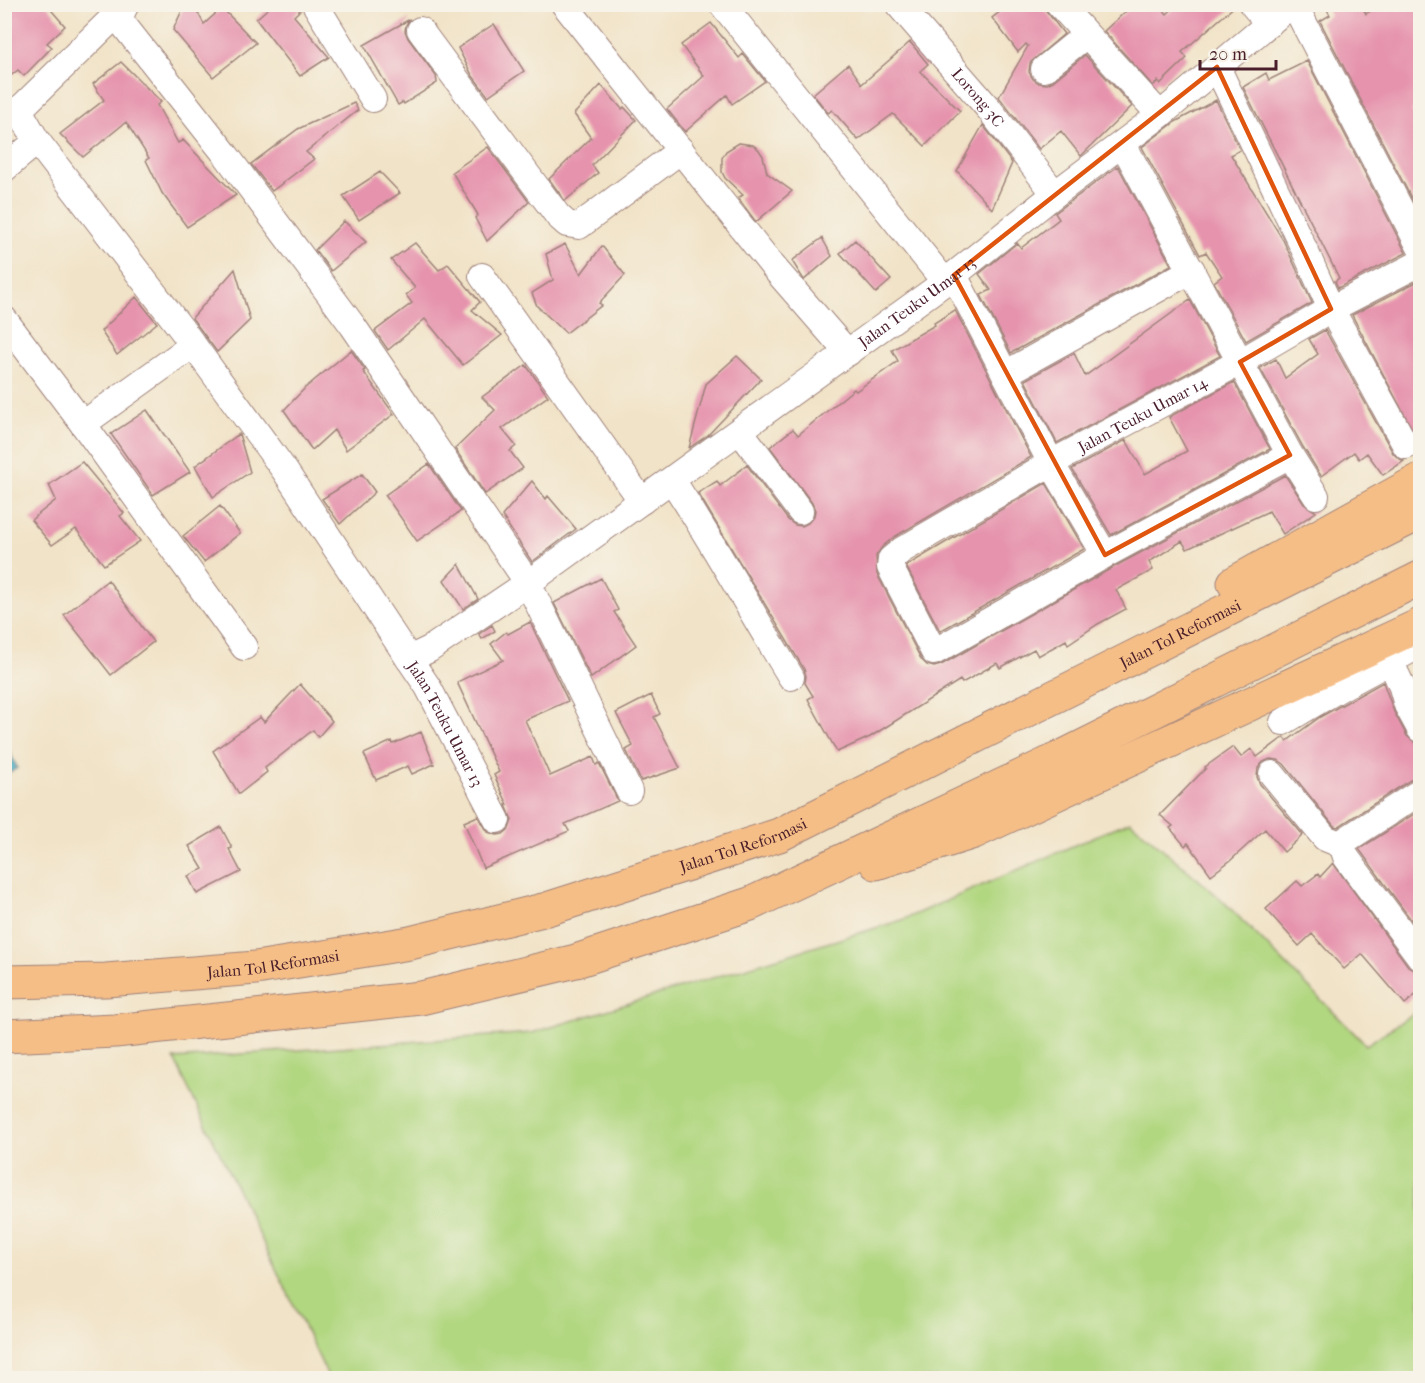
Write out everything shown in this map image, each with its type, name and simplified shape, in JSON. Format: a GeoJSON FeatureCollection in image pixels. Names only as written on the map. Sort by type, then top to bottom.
{"type":"FeatureCollection","features":[{"type":"Feature","properties":{"kind":"highway"},"geometry":{"type":"LineString","coordinates":[[779,835],[1420,480]]}},
{"type":"Feature","properties":{"kind":"highway","name":"Jalan Tol Reformasi"},"geometry":{"type":"LineString","coordinates":[[4,981],[106,980],[256,968],[410,943],[547,909],[779,835],[1420,513]]}},
{"type":"Feature","properties":{"kind":"highway"},"geometry":{"type":"LineString","coordinates":[[750,904],[1058,759],[1420,578]]}},
{"type":"Feature","properties":{"kind":"highway"},"geometry":{"type":"LineString","coordinates":[[4,1036],[116,1031],[421,998],[576,961],[974,832],[1420,625]]}},
{"type":"Feature","properties":{"kind":"street"},"geometry":{"type":"LineString","coordinates":[[315,4],[373,99]]}},
{"type":"Feature","properties":{"kind":"street"},"geometry":{"type":"LineString","coordinates":[[564,4],[775,269],[848,352]]}},
{"type":"Feature","properties":{"kind":"street"},"geometry":{"type":"LineString","coordinates":[[722,4],[949,278],[1005,374],[1051,463],[1105,555],[1290,455]]}},
{"type":"Feature","properties":{"kind":"street","name":"Lorong 3C"},"geometry":{"type":"LineString","coordinates":[[898,4],[989,109],[1055,194]]}},
{"type":"Feature","properties":{"kind":"street"},"geometry":{"type":"LineString","coordinates":[[1059,4],[1160,115]]}},
{"type":"Feature","properties":{"kind":"street"},"geometry":{"type":"LineString","coordinates":[[1252,4],[1269,24]]}},
{"type":"Feature","properties":{"kind":"street"},"geometry":{"type":"LineString","coordinates":[[1293,4],[1420,247]]}},
{"type":"Feature","properties":{"kind":"street","name":"Jalan Teuku Umar 13"},"geometry":{"type":"LineString","coordinates":[[497,820],[428,687],[409,659],[430,649],[528,583],[949,278],[1160,115],[1293,4]]}},
{"type":"Feature","properties":{"kind":"street"},"geometry":{"type":"LineString","coordinates":[[409,659],[285,471],[193,345],[37,141],[19,110],[124,12],[226,155],[353,326],[528,583],[629,791]]}},
{"type":"Feature","properties":{"kind":"street"},"geometry":{"type":"LineString","coordinates":[[420,30],[558,216],[567,224],[579,226],[681,150]]}},
{"type":"Feature","properties":{"kind":"street"},"geometry":{"type":"LineString","coordinates":[[1044,69],[1086,34]]}},
{"type":"Feature","properties":{"kind":"street"},"geometry":{"type":"LineString","coordinates":[[1217,67],[1331,309],[1406,446]]}},
{"type":"Feature","properties":{"kind":"street"},"geometry":{"type":"LineString","coordinates":[[4,169],[37,141]]}},
{"type":"Feature","properties":{"kind":"street"},"geometry":{"type":"LineString","coordinates":[[1123,144],[1290,455],[1316,496]]}},
{"type":"Feature","properties":{"kind":"street","name":"Jalan Teuku Umar 14"},"geometry":{"type":"LineString","coordinates":[[1105,555],[934,652],[890,570],[891,559],[902,550],[1051,463],[1240,362],[1331,309],[1420,263]]}},
{"type":"Feature","properties":{"kind":"street"},"geometry":{"type":"LineString","coordinates":[[1005,374],[1192,270]]}},
{"type":"Feature","properties":{"kind":"street"},"geometry":{"type":"LineString","coordinates":[[482,276],[642,501]]}},
{"type":"Feature","properties":{"kind":"street"},"geometry":{"type":"LineString","coordinates":[[4,319],[83,424],[243,647]]}},
{"type":"Feature","properties":{"kind":"street"},"geometry":{"type":"LineString","coordinates":[[83,424],[193,345]]}},
{"type":"Feature","properties":{"kind":"street"},"geometry":{"type":"LineString","coordinates":[[740,431],[800,511]]}},
{"type":"Feature","properties":{"kind":"street"},"geometry":{"type":"LineString","coordinates":[[672,480],[703,527],[729,575],[791,677]]}},
{"type":"Feature","properties":{"kind":"street"},"geometry":{"type":"LineString","coordinates":[[1283,722],[1420,645]]}},
{"type":"Feature","properties":{"kind":"street"},"geometry":{"type":"LineString","coordinates":[[1390,661],[1401,684],[1407,705],[1420,729]]}},
{"type":"Feature","properties":{"kind":"street"},"geometry":{"type":"LineString","coordinates":[[1272,774],[1325,838],[1342,845],[1346,857],[1416,942]]}},
{"type":"Feature","properties":{"kind":"street"},"geometry":{"type":"LineString","coordinates":[[1342,845],[1347,839],[1420,792]]}},
{"type":"Feature","properties":{"kind":"highlighted area"},"geometry":{"type":"Polygon","coordinates":[[[1217,67],[1331,309],[1240,362],[1290,455],[1105,555],[954,275],[1217,67]]]}},
{"type":"Feature","properties":{"kind":"green space"},"geometry":{"type":"Polygon","coordinates":[[[1130,821],[1220,898],[1366,1045],[1420,1009],[1420,1378],[329,1378],[174,1059],[532,1033],[902,920],[1130,821]]]}},
{"type":"Feature","properties":{"kind":"water"},"geometry":{"type":"Polygon","coordinates":[[[4,740],[17,768],[5,776],[4,776],[4,740]]]}},
{"type":"Feature","properties":{"kind":"building"},"geometry":{"type":"Polygon","coordinates":[[[4,4],[46,4],[65,26],[47,43],[52,47],[24,76],[18,70],[4,81],[4,4]]]}},
{"type":"Feature","properties":{"kind":"building"},"geometry":{"type":"Polygon","coordinates":[[[185,4],[193,4],[204,24],[222,8],[256,43],[213,77],[173,30],[185,4]]]}},
{"type":"Feature","properties":{"kind":"building"},"geometry":{"type":"Polygon","coordinates":[[[273,4],[300,4],[301,9],[294,16],[329,57],[300,76],[256,19],[273,4]]]}},
{"type":"Feature","properties":{"kind":"building"},"geometry":{"type":"Polygon","coordinates":[[[1010,4],[1041,4],[1064,34],[1030,63],[1029,72],[1033,79],[1047,84],[1085,55],[1132,106],[1081,156],[1061,131],[1039,149],[999,97],[1028,46],[1026,44],[1018,52],[992,18],[1010,4]]]}},
{"type":"Feature","properties":{"kind":"building"},"geometry":{"type":"Polygon","coordinates":[[[1134,4],[1159,4],[1167,14],[1178,4],[1237,4],[1182,52],[1187,58],[1160,84],[1158,81],[1153,86],[1104,31],[1134,4]]]}},
{"type":"Feature","properties":{"kind":"building"},"geometry":{"type":"Polygon","coordinates":[[[1324,4],[1361,4],[1366,14],[1381,4],[1420,4],[1420,106],[1412,110],[1420,129],[1420,215],[1320,21],[1330,15],[1324,4]]]}},
{"type":"Feature","properties":{"kind":"building"},"geometry":{"type":"Polygon","coordinates":[[[410,19],[405,31],[436,76],[437,83],[404,104],[403,102],[398,105],[364,45],[410,19]]]}},
{"type":"Feature","properties":{"kind":"building"},"geometry":{"type":"Polygon","coordinates":[[[711,23],[739,58],[743,54],[765,81],[732,104],[727,95],[685,132],[667,109],[704,76],[681,45],[711,23]]]}},
{"type":"Feature","properties":{"kind":"building"},"geometry":{"type":"Polygon","coordinates":[[[494,24],[524,71],[488,96],[472,75],[458,48],[494,24]]]}},
{"type":"Feature","properties":{"kind":"building"},"geometry":{"type":"Polygon","coordinates":[[[910,42],[928,64],[920,71],[960,111],[925,146],[893,114],[858,140],[832,110],[828,113],[813,94],[848,64],[862,84],[910,42]]]}},
{"type":"Feature","properties":{"kind":"building"},"geometry":{"type":"Polygon","coordinates":[[[1307,61],[1406,253],[1338,288],[1335,281],[1339,278],[1243,87],[1266,73],[1269,80],[1307,61]]]}},
{"type":"Feature","properties":{"kind":"building"},"geometry":{"type":"Polygon","coordinates":[[[121,62],[161,102],[157,105],[178,143],[183,140],[236,195],[187,227],[162,193],[146,160],[149,158],[126,122],[83,157],[60,134],[104,100],[93,84],[121,62]]]}},
{"type":"Feature","properties":{"kind":"building"},"geometry":{"type":"Polygon","coordinates":[[[601,85],[622,109],[624,107],[636,120],[592,165],[598,173],[565,201],[549,179],[591,138],[574,114],[601,85]]]}},
{"type":"Feature","properties":{"kind":"building"},"geometry":{"type":"Polygon","coordinates":[[[1216,100],[1240,150],[1231,155],[1283,240],[1312,303],[1246,341],[1214,282],[1222,276],[1206,252],[1200,255],[1142,147],[1175,122],[1216,100]]]}},
{"type":"Feature","properties":{"kind":"building"},"geometry":{"type":"Polygon","coordinates":[[[354,103],[358,110],[306,152],[314,159],[272,191],[251,164],[298,129],[354,103]]]}},
{"type":"Feature","properties":{"kind":"building"},"geometry":{"type":"Polygon","coordinates":[[[983,125],[1012,163],[992,209],[957,171],[983,125]]]}},
{"type":"Feature","properties":{"kind":"building"},"geometry":{"type":"Polygon","coordinates":[[[739,143],[753,145],[759,150],[763,156],[767,173],[792,191],[756,222],[738,198],[743,195],[725,178],[722,172],[722,158],[726,151],[739,143]]]}},
{"type":"Feature","properties":{"kind":"building"},"geometry":{"type":"Polygon","coordinates":[[[488,147],[529,202],[487,241],[475,218],[478,215],[452,172],[488,147]]]}},
{"type":"Feature","properties":{"kind":"building"},"geometry":{"type":"Polygon","coordinates":[[[1118,166],[1171,265],[1011,353],[981,295],[991,290],[979,274],[1017,243],[1021,248],[1059,219],[1055,213],[1118,166]]]}},
{"type":"Feature","properties":{"kind":"building"},"geometry":{"type":"Polygon","coordinates":[[[380,172],[400,193],[359,220],[343,196],[380,172]]]}},
{"type":"Feature","properties":{"kind":"building"},"geometry":{"type":"Polygon","coordinates":[[[344,221],[366,242],[331,271],[315,250],[344,221]]]}},
{"type":"Feature","properties":{"kind":"building"},"geometry":{"type":"Polygon","coordinates":[[[822,238],[832,256],[804,280],[792,261],[822,238]]]}},
{"type":"Feature","properties":{"kind":"building"},"geometry":{"type":"Polygon","coordinates":[[[855,240],[891,280],[876,293],[840,253],[855,240]]]}},
{"type":"Feature","properties":{"kind":"building"},"geometry":{"type":"Polygon","coordinates":[[[415,243],[439,270],[448,264],[480,302],[472,310],[502,335],[463,365],[425,319],[388,350],[375,331],[412,303],[406,295],[415,288],[391,260],[415,243]]]}},
{"type":"Feature","properties":{"kind":"building"},"geometry":{"type":"Polygon","coordinates":[[[565,244],[581,274],[602,246],[625,275],[599,303],[602,305],[566,333],[537,306],[532,293],[553,280],[546,254],[565,244]]]}},
{"type":"Feature","properties":{"kind":"building"},"geometry":{"type":"Polygon","coordinates":[[[235,269],[250,320],[217,352],[192,318],[235,269]]]}},
{"type":"Feature","properties":{"kind":"building"},"geometry":{"type":"Polygon","coordinates":[[[1420,280],[1420,444],[1352,315],[1420,280]]]}},
{"type":"Feature","properties":{"kind":"building"},"geometry":{"type":"Polygon","coordinates":[[[136,297],[157,323],[117,355],[101,331],[136,297]]]}},
{"type":"Feature","properties":{"kind":"building"},"geometry":{"type":"Polygon","coordinates":[[[1190,300],[1220,356],[1057,443],[1025,380],[1074,353],[1085,376],[1190,300]]]}},
{"type":"Feature","properties":{"kind":"building"},"geometry":{"type":"Polygon","coordinates":[[[955,310],[1031,457],[894,537],[882,547],[876,556],[877,574],[921,659],[927,665],[934,667],[941,665],[1112,568],[1285,475],[1304,504],[1316,512],[1283,534],[1269,511],[1187,549],[1182,541],[1149,562],[1153,570],[1116,590],[1126,609],[1068,644],[1066,640],[1038,656],[1034,649],[1000,668],[997,663],[962,683],[960,680],[870,737],[837,752],[808,699],[813,696],[805,683],[804,669],[698,493],[717,481],[720,486],[747,465],[788,520],[795,525],[802,526],[808,523],[814,516],[815,510],[812,503],[770,447],[793,429],[798,435],[854,389],[856,391],[898,361],[892,350],[935,325],[934,323],[955,310]]]}},
{"type":"Feature","properties":{"kind":"building"},"geometry":{"type":"Polygon","coordinates":[[[1325,330],[1393,453],[1404,461],[1383,475],[1367,453],[1359,459],[1354,452],[1321,476],[1260,368],[1276,359],[1285,378],[1318,354],[1309,339],[1325,330]]]}},
{"type":"Feature","properties":{"kind":"building"},"geometry":{"type":"Polygon","coordinates":[[[351,350],[394,414],[346,450],[334,430],[312,450],[284,410],[305,388],[351,350]]]}},
{"type":"Feature","properties":{"kind":"building"},"geometry":{"type":"Polygon","coordinates":[[[737,356],[761,379],[708,435],[689,448],[706,384],[737,356]]]}},
{"type":"Feature","properties":{"kind":"building"},"geometry":{"type":"Polygon","coordinates":[[[526,365],[548,396],[502,429],[516,446],[510,451],[523,468],[485,494],[455,449],[495,410],[482,397],[526,365]]]}},
{"type":"Feature","properties":{"kind":"building"},"geometry":{"type":"Polygon","coordinates":[[[1234,382],[1270,449],[1111,535],[1072,469],[1126,440],[1145,474],[1187,451],[1169,417],[1234,382]]]}},
{"type":"Feature","properties":{"kind":"building"},"geometry":{"type":"Polygon","coordinates":[[[147,410],[190,472],[153,495],[111,434],[147,410]]]}},
{"type":"Feature","properties":{"kind":"building"},"geometry":{"type":"Polygon","coordinates":[[[239,434],[250,472],[213,497],[195,466],[239,434]]]}},
{"type":"Feature","properties":{"kind":"building"},"geometry":{"type":"Polygon","coordinates":[[[82,462],[124,513],[120,516],[140,541],[104,565],[76,529],[52,545],[31,520],[56,500],[49,485],[82,462]]]}},
{"type":"Feature","properties":{"kind":"building"},"geometry":{"type":"Polygon","coordinates":[[[429,464],[461,511],[417,541],[385,495],[429,464]]]}},
{"type":"Feature","properties":{"kind":"building"},"geometry":{"type":"Polygon","coordinates":[[[362,474],[375,492],[340,524],[322,499],[362,474]]]}},
{"type":"Feature","properties":{"kind":"building"},"geometry":{"type":"Polygon","coordinates":[[[532,481],[546,499],[548,496],[576,529],[532,562],[502,516],[532,481]]]}},
{"type":"Feature","properties":{"kind":"building"},"geometry":{"type":"Polygon","coordinates":[[[1046,483],[1084,549],[940,631],[906,566],[1046,483]]]}},
{"type":"Feature","properties":{"kind":"building"},"geometry":{"type":"Polygon","coordinates":[[[220,506],[240,533],[204,562],[183,536],[220,506]]]}},
{"type":"Feature","properties":{"kind":"building"},"geometry":{"type":"Polygon","coordinates":[[[459,564],[478,599],[463,609],[444,580],[459,564]]]}},
{"type":"Feature","properties":{"kind":"building"},"geometry":{"type":"Polygon","coordinates":[[[601,578],[618,610],[614,612],[636,645],[591,678],[554,603],[601,578]]]}},
{"type":"Feature","properties":{"kind":"building"},"geometry":{"type":"Polygon","coordinates":[[[108,580],[153,642],[111,675],[64,615],[108,580]]]}},
{"type":"Feature","properties":{"kind":"building"},"geometry":{"type":"Polygon","coordinates":[[[530,622],[568,701],[525,720],[550,776],[593,757],[596,765],[599,763],[618,801],[565,824],[569,831],[483,868],[464,822],[478,816],[488,832],[497,835],[509,829],[512,820],[506,805],[508,805],[494,775],[499,772],[457,682],[503,660],[491,644],[506,632],[508,634],[530,622]]]}},
{"type":"Feature","properties":{"kind":"building"},"geometry":{"type":"Polygon","coordinates":[[[492,625],[495,631],[482,639],[479,634],[492,625]]]}},
{"type":"Feature","properties":{"kind":"building"},"geometry":{"type":"Polygon","coordinates":[[[1383,682],[1394,712],[1407,736],[1420,746],[1420,777],[1412,779],[1338,827],[1334,826],[1284,764],[1270,759],[1258,768],[1257,777],[1260,784],[1303,835],[1284,852],[1265,829],[1211,875],[1188,843],[1185,846],[1170,828],[1173,826],[1160,815],[1205,767],[1233,747],[1241,757],[1251,749],[1257,757],[1284,737],[1287,741],[1320,717],[1383,682]]]}},
{"type":"Feature","properties":{"kind":"building"},"geometry":{"type":"Polygon","coordinates":[[[300,684],[332,721],[318,737],[313,730],[265,768],[267,772],[239,794],[213,751],[260,717],[264,722],[300,684]]]}},
{"type":"Feature","properties":{"kind":"building"},"geometry":{"type":"Polygon","coordinates":[[[651,695],[660,714],[654,717],[680,768],[641,781],[626,750],[633,746],[616,713],[651,695]]]}},
{"type":"Feature","properties":{"kind":"building"},"geometry":{"type":"Polygon","coordinates":[[[421,732],[434,764],[412,774],[408,766],[376,780],[364,754],[392,741],[393,744],[421,732]]]}},
{"type":"Feature","properties":{"kind":"building"},"geometry":{"type":"Polygon","coordinates":[[[1420,810],[1420,932],[1359,849],[1420,810]]]}},
{"type":"Feature","properties":{"kind":"building"},"geometry":{"type":"Polygon","coordinates":[[[221,827],[241,872],[197,894],[188,876],[203,869],[189,846],[221,827]]]}},
{"type":"Feature","properties":{"kind":"building"},"geometry":{"type":"Polygon","coordinates":[[[1333,863],[1408,966],[1420,972],[1420,991],[1405,1004],[1362,954],[1344,969],[1312,934],[1299,946],[1266,909],[1297,881],[1302,886],[1318,874],[1320,877],[1333,863]]]}}]}
